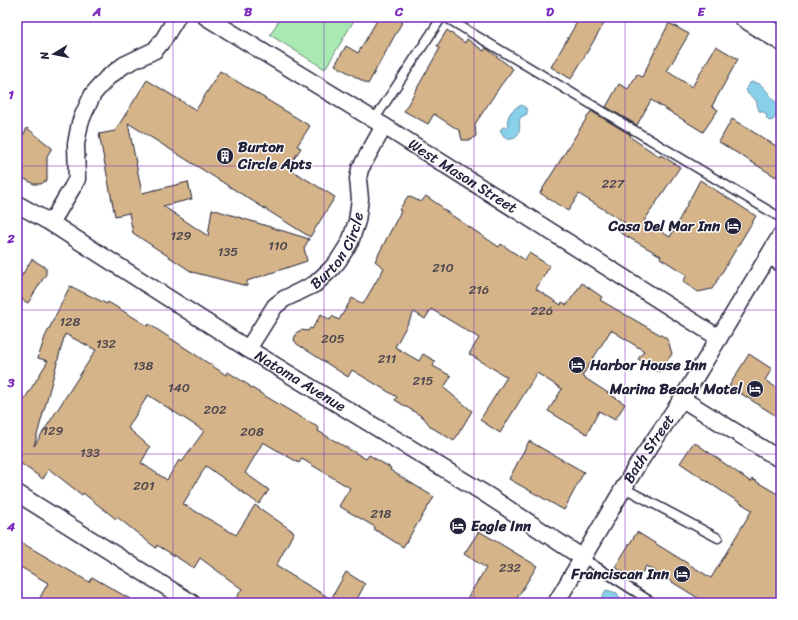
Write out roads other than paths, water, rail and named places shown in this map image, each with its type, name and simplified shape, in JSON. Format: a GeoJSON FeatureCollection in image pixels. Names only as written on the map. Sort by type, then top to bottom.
{"type":"FeatureCollection","features":[{"type":"Feature","properties":{"kind":"main road"},"geometry":{"type":"LineString","coordinates":[[746,17],[781,39]]}},
{"type":"Feature","properties":{"kind":"street"},"geometry":{"type":"LineString","coordinates":[[51,223],[77,179],[76,144],[80,123],[94,94],[107,78],[124,65],[155,50],[177,17]]}},
{"type":"Feature","properties":{"kind":"street","name":"West Mason Street"},"geometry":{"type":"LineString","coordinates":[[206,17],[379,123],[718,338]]}},
{"type":"Feature","properties":{"kind":"street","name":"Burton Circle"},"geometry":{"type":"LineString","coordinates":[[248,349],[275,306],[284,299],[315,284],[338,261],[350,242],[357,221],[360,199],[358,179],[360,168],[379,123]]}},
{"type":"Feature","properties":{"kind":"street","name":"Natoma Avenue"},"geometry":{"type":"LineString","coordinates":[[17,204],[51,223],[248,349],[487,495],[583,558]]}},
{"type":"Feature","properties":{"kind":"street","name":"Bath Street"},"geometry":{"type":"LineString","coordinates":[[556,603],[636,467],[682,398],[781,235]]}},
{"type":"Feature","properties":{"kind":"street"},"geometry":{"type":"LineString","coordinates":[[682,398],[781,460]]}},
{"type":"Feature","properties":{"kind":"street"},"geometry":{"type":"LineString","coordinates":[[17,493],[192,603]]}},
{"type":"Feature","properties":{"kind":"lane"},"geometry":{"type":"LineString","coordinates":[[379,123],[444,17],[455,20],[781,218]]}},
{"type":"Feature","properties":{"kind":"lane"},"geometry":{"type":"LineString","coordinates":[[767,259],[781,268]]}},
{"type":"Feature","properties":{"kind":"lane"},"geometry":{"type":"LineString","coordinates":[[624,488],[718,538]]}},
{"type":"Feature","properties":{"kind":"lane"},"geometry":{"type":"LineString","coordinates":[[583,558],[653,603]]}},
{"type":"Feature","properties":{"kind":"water"},"geometry":{"type":"Polygon","coordinates":[[[752,82],[764,87],[778,104],[780,110],[773,120],[769,121],[766,113],[759,111],[756,100],[748,94],[746,89],[748,84],[752,82]]]}},
{"type":"Feature","properties":{"kind":"water"},"geometry":{"type":"Polygon","coordinates":[[[522,105],[527,109],[527,114],[519,120],[520,128],[518,134],[513,138],[505,138],[500,130],[503,127],[508,128],[508,117],[514,109],[522,105]]]}},
{"type":"Feature","properties":{"kind":"water"},"geometry":{"type":"Polygon","coordinates":[[[606,590],[617,593],[621,601],[620,603],[598,603],[606,590]]]}},
{"type":"Feature","properties":{"kind":"place","name":"Burton Circle Apts"},"geometry":{"type":"Point","coordinates":[225,156]}},
{"type":"Feature","properties":{"kind":"place","name":"Casa Del Mar Inn"},"geometry":{"type":"Point","coordinates":[733,226]}},
{"type":"Feature","properties":{"kind":"place","name":"Harbor House Inn"},"geometry":{"type":"Point","coordinates":[577,365]}},
{"type":"Feature","properties":{"kind":"place","name":"Marina Beach Motel"},"geometry":{"type":"Point","coordinates":[755,389]}},
{"type":"Feature","properties":{"kind":"place","name":"Eagle Inn"},"geometry":{"type":"Point","coordinates":[458,526]}},
{"type":"Feature","properties":{"kind":"place","name":"Franciscan Inn"},"geometry":{"type":"Point","coordinates":[682,574]}}]}
